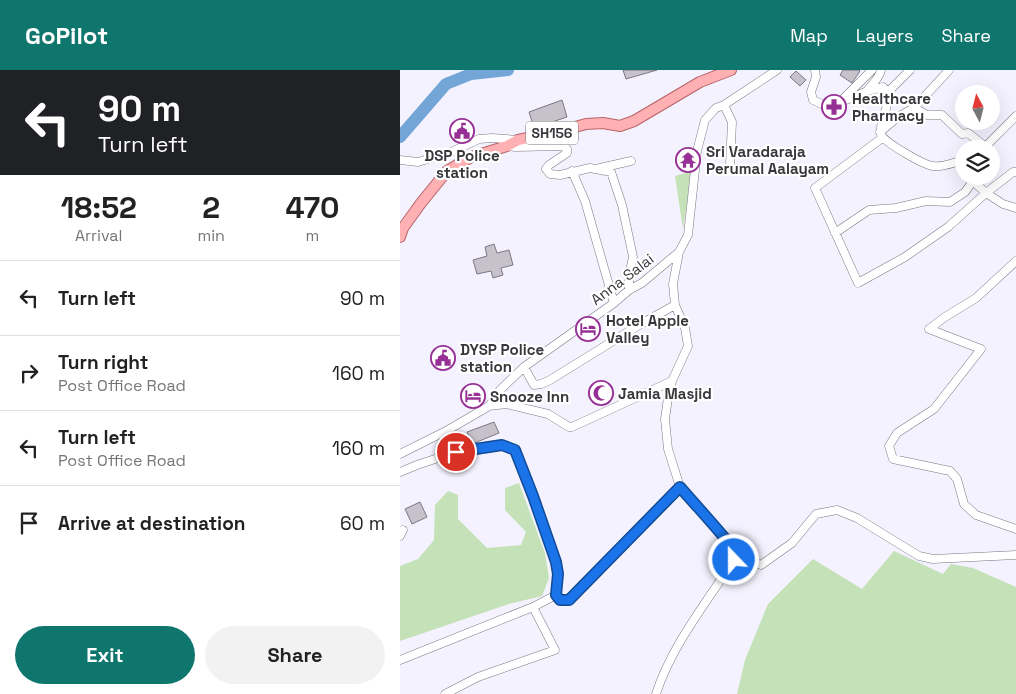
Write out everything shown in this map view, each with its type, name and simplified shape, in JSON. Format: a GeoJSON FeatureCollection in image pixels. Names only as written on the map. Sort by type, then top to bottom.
{"type":"FeatureCollection","features":[{"type":"Feature","properties":{"kind":"main road","name":"SH156"},"geometry":{"type":"LineString","coordinates":[[400,237],[403,228],[447,171],[471,157],[507,146],[518,140],[586,124],[620,126],[634,122],[700,82],[731,70]]}},
{"type":"Feature","properties":{"kind":"street"},"geometry":{"type":"LineString","coordinates":[[777,70],[724,105],[716,108],[705,120],[697,152],[688,235],[680,252],[673,284],[675,305],[685,328],[688,346],[672,381],[665,419],[668,449],[680,487],[720,531],[736,552],[744,559],[761,565],[792,544],[816,514],[837,510],[857,518],[919,556],[933,559],[1016,555]]}},
{"type":"Feature","properties":{"kind":"street"},"geometry":{"type":"LineString","coordinates":[[815,70],[816,77],[811,92],[814,100],[824,105],[838,103],[867,91],[883,87],[888,92]]}},
{"type":"Feature","properties":{"kind":"street"},"geometry":{"type":"LineString","coordinates":[[838,103],[872,70]]}},
{"type":"Feature","properties":{"kind":"street"},"geometry":{"type":"LineString","coordinates":[[867,91],[878,78],[881,70]]}},
{"type":"Feature","properties":{"kind":"street"},"geometry":{"type":"LineString","coordinates":[[881,135],[888,92],[910,70]]}},
{"type":"Feature","properties":{"kind":"street"},"geometry":{"type":"LineString","coordinates":[[949,70],[914,108],[898,117],[881,135],[815,188],[858,282],[905,257],[934,237],[986,193],[1013,172],[1016,172]]}},
{"type":"Feature","properties":{"kind":"street"},"geometry":{"type":"LineString","coordinates":[[724,105],[732,122],[730,165]]}},
{"type":"Feature","properties":{"kind":"street"},"geometry":{"type":"LineString","coordinates":[[914,108],[927,115],[942,115],[962,134],[968,133],[975,140]]}},
{"type":"Feature","properties":{"kind":"street"},"geometry":{"type":"LineString","coordinates":[[992,140],[1016,116]]}},
{"type":"Feature","properties":{"kind":"street"},"geometry":{"type":"LineString","coordinates":[[881,135],[903,152],[932,166],[942,166],[955,162]]}},
{"type":"Feature","properties":{"kind":"street"},"geometry":{"type":"LineString","coordinates":[[400,160],[418,162],[451,152],[479,139],[518,140]]}},
{"type":"Feature","properties":{"kind":"street"},"geometry":{"type":"LineString","coordinates":[[507,146],[562,146],[567,149],[567,153],[546,169],[550,174],[560,175],[590,168],[611,172],[622,205],[633,257],[628,275],[630,290]]}},
{"type":"Feature","properties":{"kind":"street"},"geometry":{"type":"LineString","coordinates":[[598,169],[631,161]]}},
{"type":"Feature","properties":{"kind":"street"},"geometry":{"type":"LineString","coordinates":[[572,172],[585,201],[614,303]]}},
{"type":"Feature","properties":{"kind":"street"},"geometry":{"type":"LineString","coordinates":[[835,233],[869,210],[896,208],[926,201],[950,202],[965,192],[969,185]]}},
{"type":"Feature","properties":{"kind":"street"},"geometry":{"type":"LineString","coordinates":[[978,185],[986,193],[1003,204],[1016,208]]}},
{"type":"Feature","properties":{"kind":"street","name":"Anna Salai"},"geometry":{"type":"LineString","coordinates":[[400,454],[448,430],[488,406],[500,390],[524,367],[642,283],[680,252]]}},
{"type":"Feature","properties":{"kind":"street"},"geometry":{"type":"LineString","coordinates":[[1016,261],[976,298],[929,329],[981,349],[934,409],[896,433],[889,446],[893,458],[950,471],[958,479],[964,504],[976,515],[1016,529]]}},
{"type":"Feature","properties":{"kind":"street"},"geometry":{"type":"LineString","coordinates":[[524,367],[534,385],[542,384],[675,305]]}},
{"type":"Feature","properties":{"kind":"street"},"geometry":{"type":"LineString","coordinates":[[488,406],[506,404],[548,414],[572,427],[672,381]]}},
{"type":"Feature","properties":{"kind":"street"},"geometry":{"type":"LineString","coordinates":[[400,472],[456,452],[502,445],[515,450],[556,562],[558,574],[556,595],[560,600],[569,600],[680,487]]}},
{"type":"Feature","properties":{"kind":"street"},"geometry":{"type":"LineString","coordinates":[[656,694],[660,680],[682,638],[734,560],[736,552]]}},
{"type":"Feature","properties":{"kind":"street"},"geometry":{"type":"LineString","coordinates":[[400,660],[533,607],[556,595]]}},
{"type":"Feature","properties":{"kind":"street"},"geometry":{"type":"LineString","coordinates":[[445,694],[478,678],[555,650],[533,607]]}},
{"type":"Feature","properties":{"kind":"green space"},"geometry":{"type":"Polygon","coordinates":[[[692,171],[683,229],[675,176],[692,171]]]}},
{"type":"Feature","properties":{"kind":"green space"},"geometry":{"type":"Polygon","coordinates":[[[519,483],[545,553],[549,578],[542,596],[509,604],[400,641],[400,566],[418,559],[434,540],[435,505],[448,491],[458,495],[458,519],[487,548],[521,545],[526,532],[505,510],[505,488],[519,483]]]}},
{"type":"Feature","properties":{"kind":"green space"},"geometry":{"type":"Polygon","coordinates":[[[894,551],[943,574],[951,564],[973,568],[1016,587],[1016,694],[737,694],[745,660],[768,604],[813,559],[862,589],[894,551]]]}},
{"type":"Feature","properties":{"kind":"building"},"geometry":{"type":"Polygon","coordinates":[[[623,70],[657,70],[626,79],[623,70]]]}},
{"type":"Feature","properties":{"kind":"building"},"geometry":{"type":"Polygon","coordinates":[[[843,70],[860,71],[852,83],[840,75],[843,70]]]}},
{"type":"Feature","properties":{"kind":"building"},"geometry":{"type":"Polygon","coordinates":[[[796,71],[806,80],[800,86],[790,77],[796,71]]]}},
{"type":"Feature","properties":{"kind":"building"},"geometry":{"type":"Polygon","coordinates":[[[562,100],[567,117],[534,128],[529,112],[562,100]]]}},
{"type":"Feature","properties":{"kind":"building"},"geometry":{"type":"Polygon","coordinates":[[[494,244],[497,253],[509,250],[513,265],[501,268],[503,275],[493,278],[491,271],[477,274],[473,260],[487,256],[485,247],[494,244]]]}},
{"type":"Feature","properties":{"kind":"building"},"geometry":{"type":"Polygon","coordinates":[[[494,422],[499,433],[472,444],[467,432],[494,422]]]}},
{"type":"Feature","properties":{"kind":"building"},"geometry":{"type":"Polygon","coordinates":[[[420,502],[427,517],[412,524],[405,509],[420,502]]]}},
{"type":"Feature","properties":{"kind":"waterway"},"geometry":{"type":"LineString","coordinates":[[400,137],[446,84],[471,74],[508,70]]}},
{"type":"Feature","properties":{"kind":"place","name":"Healthcare Pharmacy"},"geometry":{"type":"Point","coordinates":[834,107]}},
{"type":"Feature","properties":{"kind":"place","name":"DSP Police station"},"geometry":{"type":"Point","coordinates":[462,131]}},
{"type":"Feature","properties":{"kind":"place","name":"Sri Varadaraja Perumal Aalayam"},"geometry":{"type":"Point","coordinates":[688,160]}},
{"type":"Feature","properties":{"kind":"place","name":"Hotel Apple Valley"},"geometry":{"type":"Point","coordinates":[588,329]}},
{"type":"Feature","properties":{"kind":"place","name":"DYSP Police station"},"geometry":{"type":"Point","coordinates":[443,358]}},
{"type":"Feature","properties":{"kind":"place","name":"Jamia Masjid"},"geometry":{"type":"Point","coordinates":[601,393]}},
{"type":"Feature","properties":{"kind":"place","name":"Snooze Inn"},"geometry":{"type":"Point","coordinates":[473,396]}},
{"type":"Feature","properties":{"kind":"route"},"geometry":{"type":"LineString","coordinates":[[456,452],[502,445],[515,450],[556,562],[558,574],[556,595],[560,600],[569,600],[680,487],[720,531],[736,552],[734,560]]}}]}
